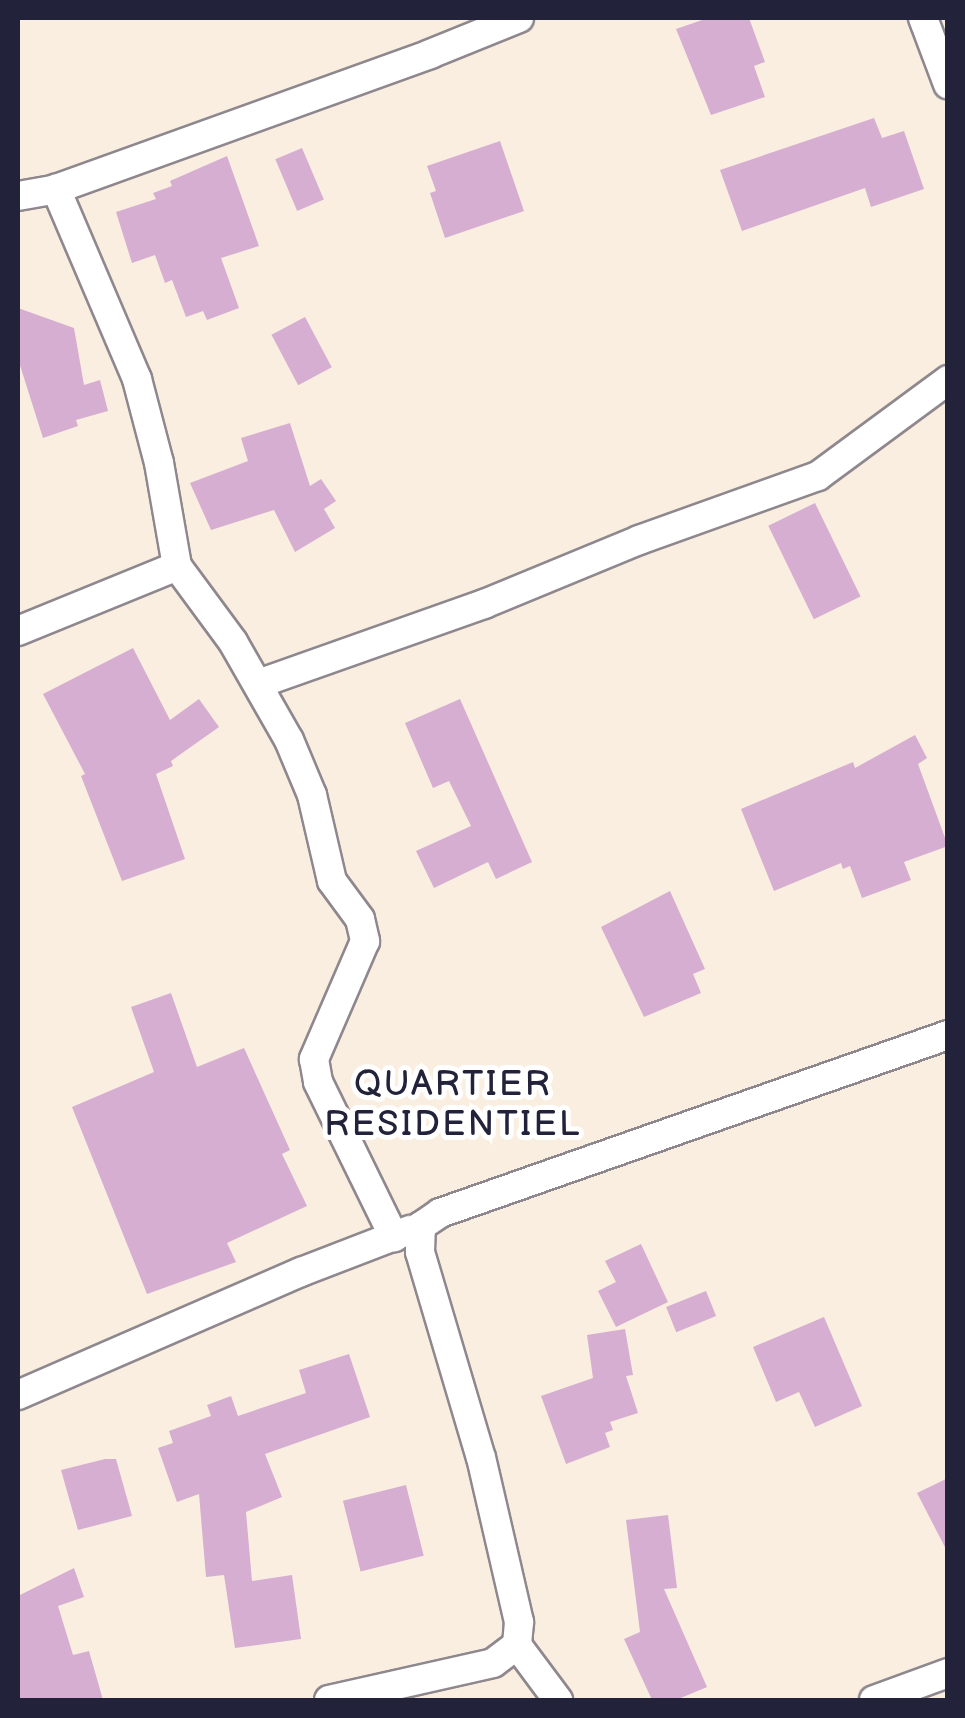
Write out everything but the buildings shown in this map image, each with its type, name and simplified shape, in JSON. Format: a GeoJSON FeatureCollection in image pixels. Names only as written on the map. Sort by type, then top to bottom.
{"type":"FeatureCollection","features":[{"type":"Feature","properties":{"kind":"street"},"geometry":{"type":"LineString","coordinates":[[18,196],[56,189],[430,54],[518,18]]}},
{"type":"Feature","properties":{"kind":"street"},"geometry":{"type":"LineString","coordinates":[[923,18],[948,84]]}},
{"type":"Feature","properties":{"kind":"street"},"geometry":{"type":"LineString","coordinates":[[56,189],[136,380],[159,463],[178,566],[258,684],[312,795],[332,881],[360,920],[364,941],[314,1059],[318,1082],[394,1237]]}},
{"type":"Feature","properties":{"kind":"street"},"geometry":{"type":"LineString","coordinates":[[258,684],[484,604],[640,540],[818,476],[948,380]]}},
{"type":"Feature","properties":{"kind":"street"},"geometry":{"type":"LineString","coordinates":[[18,631],[178,566]]}},
{"type":"Feature","properties":{"kind":"street"},"geometry":{"type":"LineString","coordinates":[[18,1395],[421,1226],[440,1213],[948,1035]]}},
{"type":"Feature","properties":{"kind":"street"},"geometry":{"type":"LineString","coordinates":[[421,1226],[420,1252],[481,1458],[519,1622],[517,1645],[558,1700]]}},
{"type":"Feature","properties":{"kind":"street"},"geometry":{"type":"LineString","coordinates":[[329,1700],[493,1663],[517,1645]]}},
{"type":"Feature","properties":{"kind":"street"},"geometry":{"type":"LineString","coordinates":[[874,1700],[948,1673]]}},
{"type":"Feature","properties":{"kind":"district","name":"QUARTIER RESIDENTIEL"},"geometry":{"type":"Point","coordinates":[453,1105]}}]}
